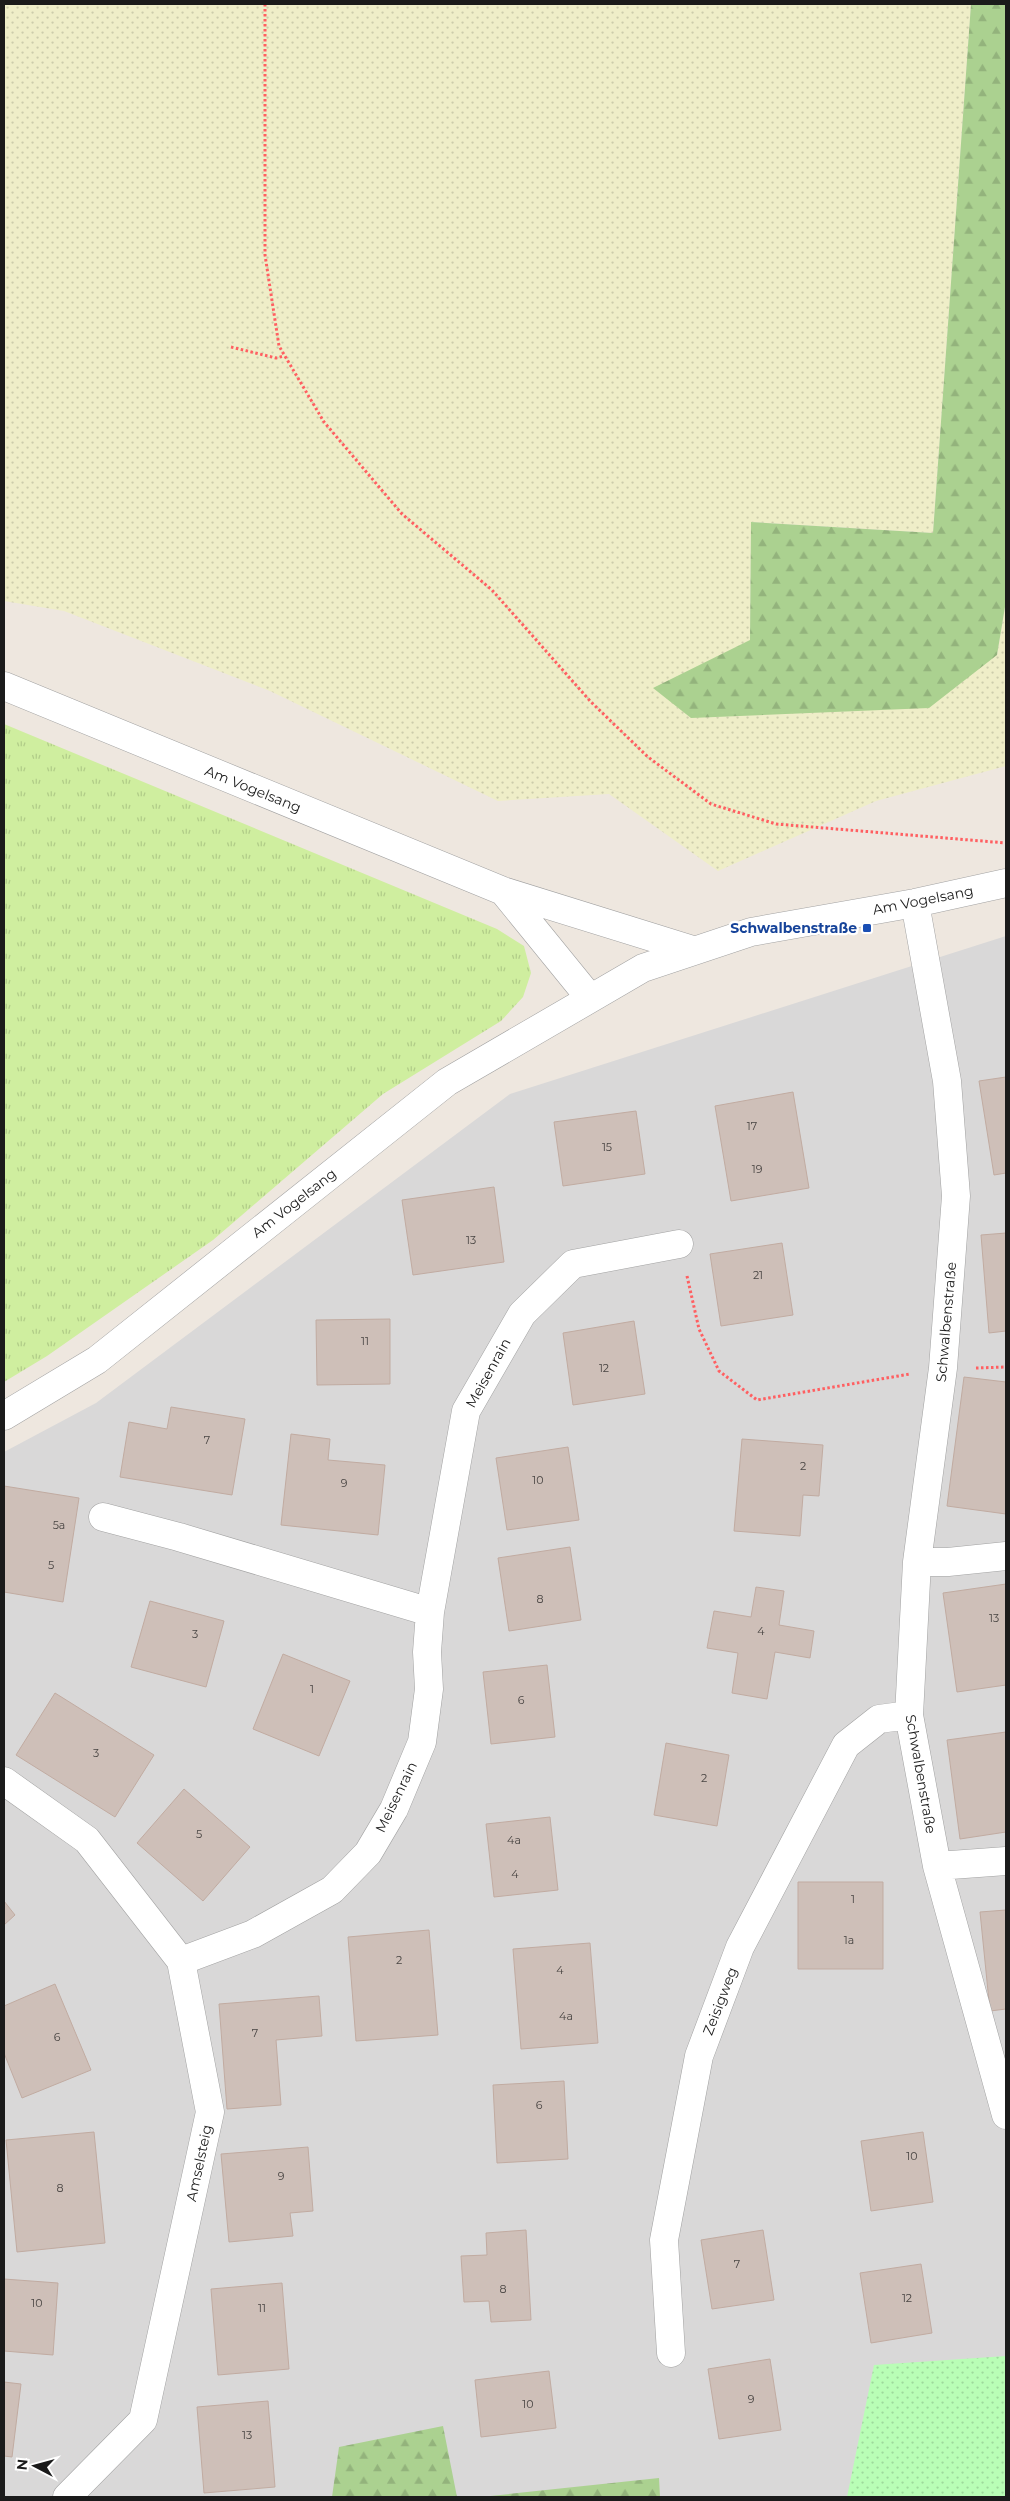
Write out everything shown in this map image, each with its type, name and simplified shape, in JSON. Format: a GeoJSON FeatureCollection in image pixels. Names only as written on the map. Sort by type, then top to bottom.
{"type":"FeatureCollection","features":[{"type":"Feature","properties":{"kind":"street","name":"Am Vogelsang"},"geometry":{"type":"LineString","coordinates":[[4,686],[503,891],[693,950]]}},
{"type":"Feature","properties":{"kind":"street","name":"Am Vogelsang"},"geometry":{"type":"LineString","coordinates":[[4,1416],[97,1360],[447,1082],[643,968],[751,932],[915,903],[1006,883]]}},
{"type":"Feature","properties":{"kind":"street","name":"Am Vogelsang"},"geometry":{"type":"LineString","coordinates":[[503,891],[590,998]]}},
{"type":"Feature","properties":{"kind":"street","name":"Schwalbenstraße"},"geometry":{"type":"LineString","coordinates":[[915,903],[947,1081],[956,1196],[943,1368],[917,1562],[910,1715],[937,1866],[1006,2115]]}},
{"type":"Feature","properties":{"kind":"street","name":"Meisenrain"},"geometry":{"type":"LineString","coordinates":[[181,1961],[253,1934],[324,1895],[332,1890],[368,1853],[394,1809],[422,1742],[428,1689],[427,1652],[430,1612],[466,1411],[522,1314],[573,1264],[679,1244]]}},
{"type":"Feature","properties":{"kind":"street"},"geometry":{"type":"LineString","coordinates":[[103,1517],[179,1537],[430,1612]]}},
{"type":"Feature","properties":{"kind":"street"},"geometry":{"type":"LineString","coordinates":[[917,1562],[948,1562],[1006,1556]]}},
{"type":"Feature","properties":{"kind":"street","name":"Zeisigweg"},"geometry":{"type":"LineString","coordinates":[[671,2353],[664,2240],[699,2056],[740,1947],[846,1745],[879,1719],[910,1715]]}},
{"type":"Feature","properties":{"kind":"street","name":"Amselsteig"},"geometry":{"type":"LineString","coordinates":[[4,1781],[86,1840],[181,1961],[210,2112],[142,2420],[67,2497]]}},
{"type":"Feature","properties":{"kind":"street"},"geometry":{"type":"LineString","coordinates":[[937,1866],[1006,1861]]}},
{"type":"Feature","properties":{"kind":"path"},"geometry":{"type":"LineString","coordinates":[[266,4],[265,255],[278,346],[324,422],[402,514],[492,590],[591,702],[648,757],[711,804],[776,824],[1006,843]]}},
{"type":"Feature","properties":{"kind":"path"},"geometry":{"type":"LineString","coordinates":[[231,347],[276,358],[284,356]]}},
{"type":"Feature","properties":{"kind":"path"},"geometry":{"type":"LineString","coordinates":[[679,1244],[699,1329],[719,1371],[757,1400],[943,1368]]}},
{"type":"Feature","properties":{"kind":"shaded area"},"geometry":{"type":"Polygon","coordinates":[[[1006,936],[1006,2497],[4,2497],[4,1452],[96,1403],[510,1094],[1006,936]]]}},
{"type":"Feature","properties":{"kind":"green space"},"geometry":{"type":"Polygon","coordinates":[[[4,4],[971,4],[933,533],[751,522],[750,640],[997,655],[1006,601],[1006,766],[876,801],[718,871],[609,794],[498,801],[270,691],[64,611],[4,601],[4,4]]]}},
{"type":"Feature","properties":{"kind":"green space"},"geometry":{"type":"Polygon","coordinates":[[[971,4],[1006,4],[1006,601],[997,655],[929,708],[691,718],[653,688],[750,640],[751,522],[933,533],[971,4]]]}},
{"type":"Feature","properties":{"kind":"green space"},"geometry":{"type":"Polygon","coordinates":[[[4,724],[497,929],[524,946],[531,973],[523,997],[501,1021],[383,1094],[213,1240],[47,1356],[4,1382],[4,724]]]}},
{"type":"Feature","properties":{"kind":"green space"},"geometry":{"type":"Polygon","coordinates":[[[1006,2356],[1006,2497],[847,2497],[874,2365],[1006,2356]]]}},
{"type":"Feature","properties":{"kind":"green space"},"geometry":{"type":"Polygon","coordinates":[[[443,2426],[457,2497],[332,2497],[339,2447],[443,2426]]]}},
{"type":"Feature","properties":{"kind":"green space"},"geometry":{"type":"Polygon","coordinates":[[[659,2478],[660,2497],[481,2497],[659,2478]]]}},
{"type":"Feature","properties":{"kind":"building"},"geometry":{"type":"Polygon","coordinates":[[[1006,1077],[1006,1173],[994,1175],[979,1081],[1006,1077]]]}},
{"type":"Feature","properties":{"kind":"building"},"geometry":{"type":"Polygon","coordinates":[[[793,1092],[809,1188],[731,1201],[715,1106],[793,1092]]]}},
{"type":"Feature","properties":{"kind":"building"},"geometry":{"type":"Polygon","coordinates":[[[636,1111],[645,1174],[563,1186],[554,1122],[636,1111]]]}},
{"type":"Feature","properties":{"kind":"building"},"geometry":{"type":"Polygon","coordinates":[[[494,1187],[504,1262],[413,1275],[402,1200],[494,1187]]]}},
{"type":"Feature","properties":{"kind":"building"},"geometry":{"type":"Polygon","coordinates":[[[1006,1233],[1006,1331],[989,1333],[981,1235],[1006,1233]]]}},
{"type":"Feature","properties":{"kind":"building"},"geometry":{"type":"Polygon","coordinates":[[[782,1243],[793,1315],[721,1326],[710,1254],[782,1243]]]}},
{"type":"Feature","properties":{"kind":"building"},"geometry":{"type":"Polygon","coordinates":[[[390,1319],[390,1384],[317,1385],[316,1320],[390,1319]]]}},
{"type":"Feature","properties":{"kind":"building"},"geometry":{"type":"Polygon","coordinates":[[[634,1321],[645,1394],[573,1405],[563,1333],[634,1321]]]}},
{"type":"Feature","properties":{"kind":"building"},"geometry":{"type":"Polygon","coordinates":[[[964,1377],[1006,1382],[1006,1514],[947,1506],[964,1377]]]}},
{"type":"Feature","properties":{"kind":"building"},"geometry":{"type":"Polygon","coordinates":[[[171,1407],[245,1419],[232,1495],[120,1477],[129,1422],[167,1429],[171,1407]]]}},
{"type":"Feature","properties":{"kind":"building"},"geometry":{"type":"Polygon","coordinates":[[[291,1434],[330,1439],[328,1460],[385,1465],[378,1535],[281,1525],[291,1434]]]}},
{"type":"Feature","properties":{"kind":"building"},"geometry":{"type":"Polygon","coordinates":[[[742,1439],[823,1445],[819,1496],[803,1495],[800,1536],[734,1531],[742,1439]]]}},
{"type":"Feature","properties":{"kind":"building"},"geometry":{"type":"Polygon","coordinates":[[[568,1447],[579,1520],[507,1530],[496,1458],[568,1447]]]}},
{"type":"Feature","properties":{"kind":"building"},"geometry":{"type":"Polygon","coordinates":[[[4,1486],[79,1498],[63,1602],[4,1592],[4,1486]]]}},
{"type":"Feature","properties":{"kind":"building"},"geometry":{"type":"Polygon","coordinates":[[[570,1547],[581,1620],[509,1631],[498,1558],[570,1547]]]}},
{"type":"Feature","properties":{"kind":"building"},"geometry":{"type":"Polygon","coordinates":[[[1006,1584],[1006,1685],[957,1692],[943,1593],[1006,1584]]]}},
{"type":"Feature","properties":{"kind":"building"},"geometry":{"type":"Polygon","coordinates":[[[756,1587],[784,1591],[779,1625],[814,1631],[810,1658],[775,1652],[767,1699],[732,1693],[738,1653],[707,1648],[714,1611],[751,1617],[756,1587]]]}},
{"type":"Feature","properties":{"kind":"building"},"geometry":{"type":"Polygon","coordinates":[[[150,1601],[224,1621],[206,1687],[131,1667],[150,1601]]]}},
{"type":"Feature","properties":{"kind":"building"},"geometry":{"type":"Polygon","coordinates":[[[283,1654],[350,1681],[319,1756],[253,1729],[283,1654]]]}},
{"type":"Feature","properties":{"kind":"building"},"geometry":{"type":"Polygon","coordinates":[[[547,1665],[555,1737],[491,1744],[483,1672],[547,1665]]]}},
{"type":"Feature","properties":{"kind":"building"},"geometry":{"type":"Polygon","coordinates":[[[55,1693],[154,1755],[115,1817],[16,1755],[55,1693]]]}},
{"type":"Feature","properties":{"kind":"building"},"geometry":{"type":"Polygon","coordinates":[[[1006,1732],[1006,1832],[960,1839],[947,1740],[1006,1732]]]}},
{"type":"Feature","properties":{"kind":"building"},"geometry":{"type":"Polygon","coordinates":[[[666,1743],[729,1755],[717,1826],[654,1815],[666,1743]]]}},
{"type":"Feature","properties":{"kind":"building"},"geometry":{"type":"Polygon","coordinates":[[[184,1789],[250,1847],[203,1901],[137,1843],[184,1789]]]}},
{"type":"Feature","properties":{"kind":"building"},"geometry":{"type":"Polygon","coordinates":[[[550,1817],[558,1890],[494,1897],[486,1824],[550,1817]]]}},
{"type":"Feature","properties":{"kind":"building"},"geometry":{"type":"Polygon","coordinates":[[[798,1882],[883,1882],[883,1969],[798,1969],[798,1882]]]}},
{"type":"Feature","properties":{"kind":"building"},"geometry":{"type":"Polygon","coordinates":[[[4,1901],[15,1915],[4,1925],[4,1901]]]}},
{"type":"Feature","properties":{"kind":"building"},"geometry":{"type":"Polygon","coordinates":[[[1006,1910],[1006,2009],[990,2011],[980,1912],[1006,1910]]]}},
{"type":"Feature","properties":{"kind":"building"},"geometry":{"type":"Polygon","coordinates":[[[429,1930],[438,2035],[356,2041],[348,1937],[429,1930]]]}},
{"type":"Feature","properties":{"kind":"building"},"geometry":{"type":"Polygon","coordinates":[[[590,1943],[598,2043],[521,2049],[513,1949],[590,1943]]]}},
{"type":"Feature","properties":{"kind":"building"},"geometry":{"type":"Polygon","coordinates":[[[55,1984],[91,2070],[22,2098],[4,2053],[4,2006],[55,1984]]]}},
{"type":"Feature","properties":{"kind":"building"},"geometry":{"type":"Polygon","coordinates":[[[319,1996],[322,2036],[276,2040],[281,2105],[227,2109],[219,2004],[319,1996]]]}},
{"type":"Feature","properties":{"kind":"building"},"geometry":{"type":"Polygon","coordinates":[[[564,2081],[568,2159],[497,2163],[493,2085],[564,2081]]]}},
{"type":"Feature","properties":{"kind":"building"},"geometry":{"type":"Polygon","coordinates":[[[94,2132],[105,2243],[17,2252],[6,2140],[94,2132]]]}},
{"type":"Feature","properties":{"kind":"building"},"geometry":{"type":"Polygon","coordinates":[[[923,2132],[933,2202],[871,2211],[861,2141],[923,2132]]]}},
{"type":"Feature","properties":{"kind":"building"},"geometry":{"type":"Polygon","coordinates":[[[308,2147],[313,2211],[290,2213],[293,2236],[229,2242],[221,2154],[308,2147]]]}},
{"type":"Feature","properties":{"kind":"building"},"geometry":{"type":"Polygon","coordinates":[[[526,2230],[531,2320],[491,2322],[489,2301],[464,2302],[461,2256],[487,2255],[486,2233],[526,2230]]]}},
{"type":"Feature","properties":{"kind":"building"},"geometry":{"type":"Polygon","coordinates":[[[763,2230],[774,2300],[712,2309],[701,2240],[763,2230]]]}},
{"type":"Feature","properties":{"kind":"building"},"geometry":{"type":"Polygon","coordinates":[[[921,2264],[932,2333],[871,2343],[860,2273],[921,2264]]]}},
{"type":"Feature","properties":{"kind":"building"},"geometry":{"type":"Polygon","coordinates":[[[4,2279],[58,2283],[53,2355],[4,2351],[4,2279]]]}},
{"type":"Feature","properties":{"kind":"building"},"geometry":{"type":"Polygon","coordinates":[[[282,2283],[289,2369],[218,2375],[211,2289],[282,2283]]]}},
{"type":"Feature","properties":{"kind":"building"},"geometry":{"type":"Polygon","coordinates":[[[770,2359],[781,2430],[719,2439],[708,2369],[770,2359]]]}},
{"type":"Feature","properties":{"kind":"building"},"geometry":{"type":"Polygon","coordinates":[[[549,2371],[556,2428],[481,2437],[475,2380],[549,2371]]]}},
{"type":"Feature","properties":{"kind":"building"},"geometry":{"type":"Polygon","coordinates":[[[4,2382],[21,2384],[12,2457],[4,2456],[4,2382]]]}},
{"type":"Feature","properties":{"kind":"building"},"geometry":{"type":"Polygon","coordinates":[[[268,2401],[275,2487],[204,2493],[197,2407],[268,2401]]]}},
{"type":"Feature","properties":{"kind":"place","name":"Schwalbenstraße"},"geometry":{"type":"Point","coordinates":[867,928]}}]}
